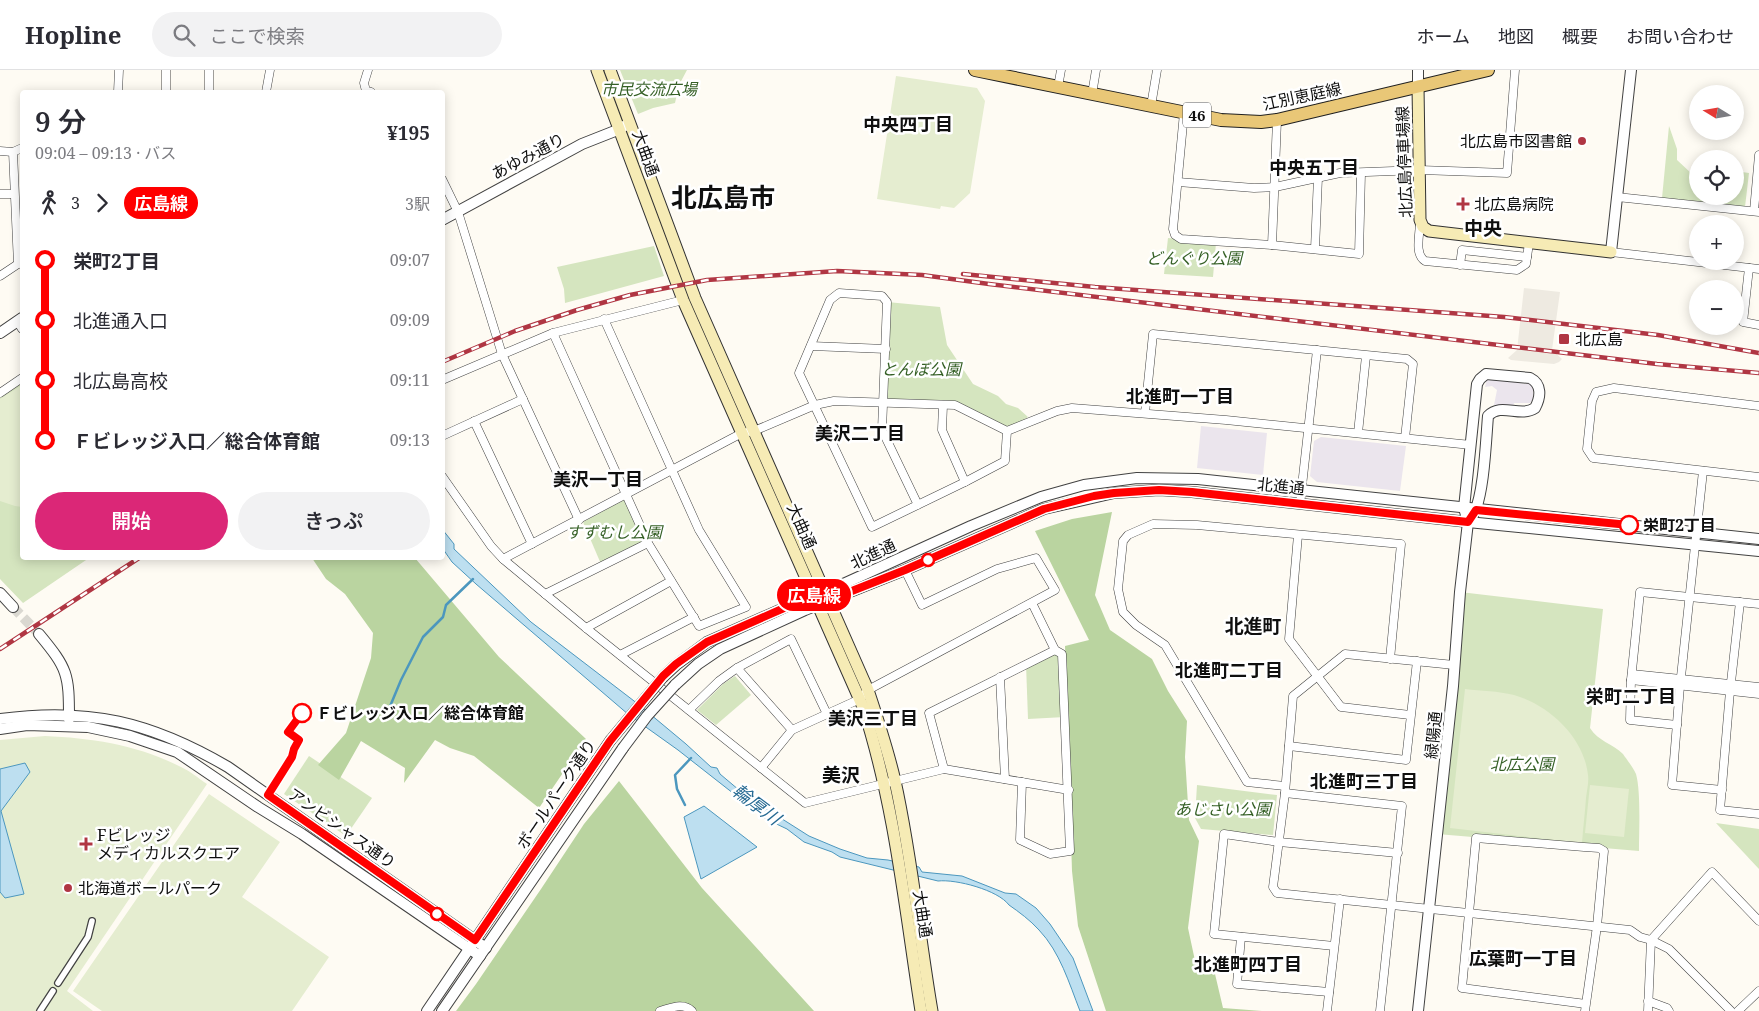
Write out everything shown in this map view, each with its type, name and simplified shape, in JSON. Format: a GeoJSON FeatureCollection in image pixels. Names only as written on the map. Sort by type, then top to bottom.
{"type":"FeatureCollection","features":[{"type":"Feature","properties":{"kind":"main road","name":"大曲通"},"geometry":{"type":"LineString","coordinates":[[597,70],[625,126],[695,298],[754,431],[822,598],[864,694],[874,741],[890,783],[908,891],[921,1011]]}},
{"type":"Feature","properties":{"kind":"main road","name":"大曲通"},"geometry":{"type":"LineString","coordinates":[[610,70],[625,126],[683,300],[742,433],[822,598]]}},
{"type":"Feature","properties":{"kind":"main road","name":"江別恵庭線"},"geometry":{"type":"LineString","coordinates":[[975,70],[1011,73],[1058,87],[1222,120],[1261,122],[1277,120],[1488,70]]}},
{"type":"Feature","properties":{"kind":"main road","name":"北広島停車場線"},"geometry":{"type":"LineString","coordinates":[[1418,86],[1420,220],[1423,227],[1429,231],[1611,252]]}},
{"type":"Feature","properties":{"kind":"main road","name":"大曲通"},"geometry":{"type":"LineString","coordinates":[[908,891],[920,929],[932,1011]]}},
{"type":"Feature","properties":{"kind":"street"},"geometry":{"type":"LineString","coordinates":[[118,90],[120,70]]}},
{"type":"Feature","properties":{"kind":"street"},"geometry":{"type":"LineString","coordinates":[[166,70],[166,90]]}},
{"type":"Feature","properties":{"kind":"street"},"geometry":{"type":"LineString","coordinates":[[209,70],[209,90]]}},
{"type":"Feature","properties":{"kind":"street"},"geometry":{"type":"LineString","coordinates":[[266,90],[270,70]]}},
{"type":"Feature","properties":{"kind":"street"},"geometry":{"type":"LineString","coordinates":[[366,90],[364,83],[368,70]]}},
{"type":"Feature","properties":{"kind":"street"},"geometry":{"type":"LineString","coordinates":[[1058,87],[1061,70]]}},
{"type":"Feature","properties":{"kind":"street"},"geometry":{"type":"LineString","coordinates":[[1092,94],[1096,70]]}},
{"type":"Feature","properties":{"kind":"street"},"geometry":{"type":"LineString","coordinates":[[1151,106],[1157,70]]}},
{"type":"Feature","properties":{"kind":"street"},"geometry":{"type":"LineString","coordinates":[[1418,70],[1418,86]]}},
{"type":"Feature","properties":{"kind":"street"},"geometry":{"type":"LineString","coordinates":[[1178,182],[1254,188],[1275,186],[1340,173],[1420,170],[1507,173],[1515,70]]}},
{"type":"Feature","properties":{"kind":"street"},"geometry":{"type":"LineString","coordinates":[[1631,70],[1611,252],[1759,269]]}},
{"type":"Feature","properties":{"kind":"street"},"geometry":{"type":"LineString","coordinates":[[1184,112],[1174,229],[1175,235],[1181,239],[1272,245],[1359,254],[1361,173]]}},
{"type":"Feature","properties":{"kind":"street"},"geometry":{"type":"LineString","coordinates":[[1272,245],[1277,120]]}},
{"type":"Feature","properties":{"kind":"street","name":"あゆみ通り"},"geometry":{"type":"LineString","coordinates":[[445,218],[582,144],[625,126]]}},
{"type":"Feature","properties":{"kind":"street"},"geometry":{"type":"LineString","coordinates":[[0,151],[13,152],[20,149]]}},
{"type":"Feature","properties":{"kind":"street"},"geometry":{"type":"LineString","coordinates":[[0,276],[20,262],[14,194],[13,152]]}},
{"type":"Feature","properties":{"kind":"street"},"geometry":{"type":"LineString","coordinates":[[1617,197],[1756,211],[1759,155]]}},
{"type":"Feature","properties":{"kind":"street"},"geometry":{"type":"LineString","coordinates":[[1315,249],[1318,177]]}},
{"type":"Feature","properties":{"kind":"street"},"geometry":{"type":"LineString","coordinates":[[445,184],[458,212],[502,354],[579,520]]}},
{"type":"Feature","properties":{"kind":"street"},"geometry":{"type":"LineString","coordinates":[[0,194],[14,194]]}},
{"type":"Feature","properties":{"kind":"street"},"geometry":{"type":"LineString","coordinates":[[1420,220],[1418,252],[1425,261],[1517,270],[1526,264],[1528,242]]}},
{"type":"Feature","properties":{"kind":"street"},"geometry":{"type":"LineString","coordinates":[[1460,265],[1462,250],[1527,257]]}},
{"type":"Feature","properties":{"kind":"street"},"geometry":{"type":"LineString","coordinates":[[1749,268],[1743,322],[1759,325]]}},
{"type":"Feature","properties":{"kind":"street"},"geometry":{"type":"LineString","coordinates":[[918,504],[882,430],[887,302],[882,296],[839,293],[830,300],[799,373],[872,527],[1005,461],[1007,431]]}},
{"type":"Feature","properties":{"kind":"street"},"geometry":{"type":"LineString","coordinates":[[445,379],[553,333],[683,300]]}},
{"type":"Feature","properties":{"kind":"street"},"geometry":{"type":"LineString","coordinates":[[553,333],[648,543],[699,626],[746,608],[699,530],[604,319]]}},
{"type":"Feature","properties":{"kind":"street"},"geometry":{"type":"LineString","coordinates":[[0,333],[20,323]]}},
{"type":"Feature","properties":{"kind":"street"},"geometry":{"type":"LineString","coordinates":[[1145,413],[1153,334],[1407,359],[1413,364],[1405,438]]}},
{"type":"Feature","properties":{"kind":"street"},"geometry":{"type":"LineString","coordinates":[[811,346],[886,348]]}},
{"type":"Feature","properties":{"kind":"street"},"geometry":{"type":"LineString","coordinates":[[1300,504],[1317,350]]}},
{"type":"Feature","properties":{"kind":"street"},"geometry":{"type":"LineString","coordinates":[[1358,432],[1366,356]]}},
{"type":"Feature","properties":{"kind":"street","name":"緑陽通"},"geometry":{"type":"LineString","coordinates":[[1418,1011],[1468,522],[1464,508],[1477,384],[1480,378],[1486,374],[1530,378],[1539,387],[1540,395],[1535,408],[1526,412],[1500,409],[1493,411],[1488,416],[1481,489],[1476,510],[1468,522]]}},
{"type":"Feature","properties":{"kind":"street"},"geometry":{"type":"LineString","coordinates":[[0,393],[20,379]]}},
{"type":"Feature","properties":{"kind":"street"},"geometry":{"type":"LineString","coordinates":[[1759,406],[1614,388],[1596,392],[1592,401],[1587,449],[1593,458],[1759,477]]}},
{"type":"Feature","properties":{"kind":"street"},"geometry":{"type":"LineString","coordinates":[[445,435],[522,399]]}},
{"type":"Feature","properties":{"kind":"street"},"geometry":{"type":"LineString","coordinates":[[503,559],[742,433],[754,431],[815,405],[834,401],[955,405],[1007,431],[1057,411],[1072,408],[1358,432],[1470,445]]}},
{"type":"Feature","properties":{"kind":"street"},"geometry":{"type":"LineString","coordinates":[[943,404],[942,430],[965,482]]}},
{"type":"Feature","properties":{"kind":"street"},"geometry":{"type":"LineString","coordinates":[[474,421],[532,544]]}},
{"type":"Feature","properties":{"kind":"street"},"geometry":{"type":"LineString","coordinates":[[1703,471],[1680,682],[1672,785],[1722,790]]}},
{"type":"Feature","properties":{"kind":"street","name":"北進通"},"geometry":{"type":"LineString","coordinates":[[822,598],[842,585],[971,526],[1041,497],[1084,485],[1136,478],[1198,480],[1759,539]]}},
{"type":"Feature","properties":{"kind":"street"},"geometry":{"type":"LineString","coordinates":[[445,480],[491,546],[503,559],[586,628],[805,802],[944,770],[1068,790]]}},
{"type":"Feature","properties":{"kind":"street","name":"北進通"},"geometry":{"type":"LineString","coordinates":[[822,598],[905,570],[1044,509],[1101,495],[1159,490],[1759,551]]}},
{"type":"Feature","properties":{"kind":"street"},"geometry":{"type":"LineString","coordinates":[[1380,1011],[1393,904],[1402,806],[1285,790],[1247,782],[1166,645],[1136,625],[1123,612],[1118,589],[1123,541],[1128,535],[1153,524],[1197,525],[1401,544],[1390,659]]}},
{"type":"Feature","properties":{"kind":"street"},"geometry":{"type":"LineString","coordinates":[[1298,535],[1289,639],[1341,707],[1410,715]]}},
{"type":"Feature","properties":{"kind":"street"},"geometry":{"type":"LineString","coordinates":[[545,594],[648,543]]}},
{"type":"Feature","properties":{"kind":"street"},"geometry":{"type":"LineString","coordinates":[[761,768],[792,730],[827,714],[1055,590],[1036,558],[997,569],[922,605],[905,570]]}},
{"type":"Feature","properties":{"kind":"street"},"geometry":{"type":"LineString","coordinates":[[586,628],[671,580]]}},
{"type":"Feature","properties":{"kind":"street"},"geometry":{"type":"LineString","coordinates":[[1678,725],[1630,720],[1631,677],[1640,592],[1759,604]]}},
{"type":"Feature","properties":{"kind":"street"},"geometry":{"type":"LineString","coordinates":[[0,593],[13,607]]}},
{"type":"Feature","properties":{"kind":"street","name":"ボールパーク通り"},"geometry":{"type":"LineString","coordinates":[[426,1011],[610,741],[663,676],[676,664],[707,642],[822,598]]}},
{"type":"Feature","properties":{"kind":"street","name":"ボールパーク通り"},"geometry":{"type":"LineString","coordinates":[[442,1011],[623,748],[647,716],[675,685],[698,664],[720,649],[822,598]]}},
{"type":"Feature","properties":{"kind":"street"},"geometry":{"type":"LineString","coordinates":[[1740,602],[1730,688],[1720,810],[1759,814]]}},
{"type":"Feature","properties":{"kind":"street"},"geometry":{"type":"LineString","coordinates":[[1022,782],[1020,840],[1050,854],[1070,851],[1062,654],[1055,650],[1032,603]]}},
{"type":"Feature","properties":{"kind":"street"},"geometry":{"type":"LineString","coordinates":[[620,655],[694,618]]}},
{"type":"Feature","properties":{"kind":"street"},"geometry":{"type":"LineString","coordinates":[[39,634],[59,657],[65,670],[69,690],[68,720]]}},
{"type":"Feature","properties":{"kind":"street"},"geometry":{"type":"LineString","coordinates":[[689,710],[719,681],[737,668],[791,639],[827,714]]}},
{"type":"Feature","properties":{"kind":"street"},"geometry":{"type":"LineString","coordinates":[[944,770],[929,713],[1055,650]]}},
{"type":"Feature","properties":{"kind":"street"},"geometry":{"type":"LineString","coordinates":[[1454,665],[1345,654],[1293,696],[1290,746],[1273,888],[1277,893],[1630,930],[1640,937],[1652,940],[1670,949],[1731,1011]]}},
{"type":"Feature","properties":{"kind":"street"},"geometry":{"type":"LineString","coordinates":[[1290,746],[1406,760],[1417,661]]}},
{"type":"Feature","properties":{"kind":"street"},"geometry":{"type":"LineString","coordinates":[[737,668],[792,730]]}},
{"type":"Feature","properties":{"kind":"street"},"geometry":{"type":"LineString","coordinates":[[1000,677],[1005,780]]}},
{"type":"Feature","properties":{"kind":"street"},"geometry":{"type":"LineString","coordinates":[[1631,677],[1730,688],[1759,694]]}},
{"type":"Feature","properties":{"kind":"street"},"geometry":{"type":"LineString","coordinates":[[1730,688],[1759,688]]}},
{"type":"Feature","properties":{"kind":"street","name":"アンビシャス通り"},"geometry":{"type":"LineString","coordinates":[[0,719],[36,714],[108,730],[154,743],[177,752],[258,807],[483,952]]}},
{"type":"Feature","properties":{"kind":"street","name":"アンビシャス通り"},"geometry":{"type":"LineString","coordinates":[[0,729],[68,720],[108,719],[135,725],[183,742],[268,795],[472,945]]}},
{"type":"Feature","properties":{"kind":"street"},"geometry":{"type":"LineString","coordinates":[[1334,946],[1214,934],[1224,834],[1279,842],[1398,853]]}},
{"type":"Feature","properties":{"kind":"street"},"geometry":{"type":"LineString","coordinates":[[1476,838],[1591,847],[1604,851],[1597,926],[1586,1007],[1462,988],[1469,913],[1476,838]]}},
{"type":"Feature","properties":{"kind":"street"},"geometry":{"type":"LineString","coordinates":[[1648,1011],[1652,940],[1712,872],[1759,921]]}},
{"type":"Feature","properties":{"kind":"street"},"geometry":{"type":"LineString","coordinates":[[1327,1011],[1340,899]]}},
{"type":"Feature","properties":{"kind":"street"},"geometry":{"type":"LineString","coordinates":[[58,983],[88,937],[92,921]]}},
{"type":"Feature","properties":{"kind":"street"},"geometry":{"type":"LineString","coordinates":[[1241,937],[1237,984],[1329,992]]}},
{"type":"Feature","properties":{"kind":"street"},"geometry":{"type":"LineString","coordinates":[[40,1011],[53,991]]}},
{"type":"Feature","properties":{"kind":"street"},"geometry":{"type":"LineString","coordinates":[[1738,1011],[1759,991]]}},
{"type":"Feature","properties":{"kind":"street"},"geometry":{"type":"LineString","coordinates":[[1648,1001],[1670,1011]]}},
{"type":"Feature","properties":{"kind":"street"},"geometry":{"type":"LineString","coordinates":[[660,1011],[676,1006],[688,1007],[692,1011]]}},
{"type":"Feature","properties":{"kind":"shaded area"},"geometry":{"type":"Polygon","coordinates":[[[1524,288],[1560,292],[1552,350],[1562,359],[1559,362],[1554,364],[1511,360],[1508,358],[1517,350],[1524,288]]]}},
{"type":"Feature","properties":{"kind":"shaded area"},"geometry":{"type":"Polygon","coordinates":[[[1491,378],[1526,384],[1529,382],[1535,388],[1533,389],[1533,399],[1530,403],[1514,403],[1513,407],[1494,405],[1497,390],[1492,386],[1485,387],[1487,379],[1491,378]]]}},
{"type":"Feature","properties":{"kind":"shaded area"},"geometry":{"type":"Polygon","coordinates":[[[1201,426],[1267,433],[1263,475],[1197,468],[1201,426]]]}},
{"type":"Feature","properties":{"kind":"shaded area"},"geometry":{"type":"Polygon","coordinates":[[[1321,437],[1406,446],[1400,491],[1317,482],[1310,476],[1314,441],[1321,437]]]}},
{"type":"Feature","properties":{"kind":"green space","name":"市民交流広場"},"geometry":{"type":"Polygon","coordinates":[[[620,70],[687,70],[679,85],[675,103],[638,114],[620,70]]]}},
{"type":"Feature","properties":{"kind":"green space"},"geometry":{"type":"Polygon","coordinates":[[[896,76],[977,88],[985,101],[970,193],[954,208],[941,206],[940,209],[877,199],[896,76]]]}},
{"type":"Feature","properties":{"kind":"green space"},"geometry":{"type":"Polygon","coordinates":[[[1669,126],[1677,149],[1677,160],[1689,171],[1689,201],[1662,198],[1669,126]]]}},
{"type":"Feature","properties":{"kind":"green space"},"geometry":{"type":"Polygon","coordinates":[[[1744,172],[1749,173],[1745,207],[1727,205],[1744,205],[1744,172]]]}},
{"type":"Feature","properties":{"kind":"green space","name":"どんぐり公園"},"geometry":{"type":"Polygon","coordinates":[[[1168,238],[1216,243],[1213,277],[1164,274],[1168,238]]]}},
{"type":"Feature","properties":{"kind":"green space"},"geometry":{"type":"Polygon","coordinates":[[[654,246],[664,276],[565,303],[564,289],[557,267],[654,246]]]}},
{"type":"Feature","properties":{"kind":"green space","name":"とんぼ公園"},"geometry":{"type":"Polygon","coordinates":[[[887,302],[940,307],[947,345],[973,384],[998,396],[1006,404],[1018,408],[1028,417],[1007,431],[955,405],[884,403],[887,302]]]}},
{"type":"Feature","properties":{"kind":"green space"},"geometry":{"type":"Polygon","coordinates":[[[20,384],[20,560],[86,560],[23,603],[0,579],[0,398],[20,384]]]}},
{"type":"Feature","properties":{"kind":"green space"},"geometry":{"type":"Polygon","coordinates":[[[20,386],[20,507],[0,501],[0,399],[20,386]]]}},
{"type":"Feature","properties":{"kind":"green space","name":"すずむし公園"},"geometry":{"type":"Polygon","coordinates":[[[625,499],[644,542],[601,564],[583,522],[625,499]]]}},
{"type":"Feature","properties":{"kind":"green space"},"geometry":{"type":"Polygon","coordinates":[[[1112,512],[1095,595],[1110,630],[1152,659],[1168,691],[1187,721],[1185,757],[1189,820],[1199,841],[1188,928],[1197,970],[1215,974],[1223,1008],[1262,1011],[1106,1011],[1078,926],[1072,871],[1065,646],[1089,640],[1035,531],[1072,519],[1112,512]]]}},
{"type":"Feature","properties":{"kind":"green space"},"geometry":{"type":"Polygon","coordinates":[[[313,560],[417,560],[499,657],[586,739],[539,808],[474,756],[450,748],[435,740],[404,783],[405,768],[361,741],[339,780],[318,765],[346,733],[371,658],[373,633],[345,594],[326,579],[313,560]]]}},
{"type":"Feature","properties":{"kind":"green space","name":"北広公園"},"geometry":{"type":"Polygon","coordinates":[[[1460,592],[1603,609],[1590,728],[1597,736],[1623,754],[1636,774],[1639,801],[1639,851],[1437,834],[1460,592]]]}},
{"type":"Feature","properties":{"kind":"green space"},"geometry":{"type":"Polygon","coordinates":[[[1055,650],[1062,654],[1065,717],[1028,719],[1026,664],[1055,650]]]}},
{"type":"Feature","properties":{"kind":"green space"},"geometry":{"type":"Polygon","coordinates":[[[735,676],[751,695],[716,725],[697,710],[723,684],[735,676]]]}},
{"type":"Feature","properties":{"kind":"green space"},"geometry":{"type":"Polygon","coordinates":[[[1465,689],[1514,695],[1540,706],[1563,724],[1580,748],[1588,775],[1582,843],[1450,828],[1465,689]]]}},
{"type":"Feature","properties":{"kind":"green space","name":"北海道ボールパーク"},"geometry":{"type":"Polygon","coordinates":[[[45,736],[97,741],[148,753],[181,767],[207,784],[67,991],[93,1011],[0,1011],[0,740],[45,736]]]}},
{"type":"Feature","properties":{"kind":"green space"},"geometry":{"type":"Polygon","coordinates":[[[309,756],[372,798],[346,836],[284,794],[309,756]]]}},
{"type":"Feature","properties":{"kind":"green space"},"geometry":{"type":"Polygon","coordinates":[[[619,781],[702,888],[814,1011],[456,1011],[584,824],[619,781]]]}},
{"type":"Feature","properties":{"kind":"green space","name":"あじさい公園"},"geometry":{"type":"Polygon","coordinates":[[[1197,785],[1277,795],[1273,835],[1201,829],[1195,818],[1197,785]]]}},
{"type":"Feature","properties":{"kind":"green space"},"geometry":{"type":"Polygon","coordinates":[[[1590,785],[1629,789],[1624,837],[1585,833],[1590,785]]]}},
{"type":"Feature","properties":{"kind":"green space"},"geometry":{"type":"Polygon","coordinates":[[[209,794],[280,842],[242,897],[329,957],[292,1011],[102,1011],[73,991],[209,794]]]}},
{"type":"Feature","properties":{"kind":"green space"},"geometry":{"type":"Polygon","coordinates":[[[1716,823],[1759,829],[1759,869],[1716,823]]]}},
{"type":"Feature","properties":{"kind":"water","name":"輪厚川"},"geometry":{"type":"Polygon","coordinates":[[[445,533],[454,544],[454,549],[531,622],[638,704],[711,767],[717,768],[720,774],[739,790],[751,796],[757,803],[809,836],[867,858],[888,860],[919,867],[922,872],[962,876],[1005,893],[1016,894],[1036,908],[1050,924],[1073,958],[1093,1011],[1080,1011],[1053,948],[1036,926],[1004,900],[986,890],[965,884],[938,881],[840,857],[832,852],[804,842],[787,829],[766,819],[678,750],[629,715],[452,562],[445,552],[445,533]]]}},
{"type":"Feature","properties":{"kind":"water"},"geometry":{"type":"Polygon","coordinates":[[[25,763],[30,772],[1,811],[24,894],[5,898],[0,892],[0,769],[25,763]]]}},
{"type":"Feature","properties":{"kind":"water"},"geometry":{"type":"Polygon","coordinates":[[[704,806],[757,847],[701,879],[684,817],[704,806]]]}},
{"type":"Feature","properties":{"kind":"waterway"},"geometry":{"type":"LineString","coordinates":[[386,716],[401,680],[423,637],[443,617],[446,605],[473,579]]}},
{"type":"Feature","properties":{"kind":"waterway"},"geometry":{"type":"LineString","coordinates":[[685,805],[677,789],[675,775],[691,758]]}},
{"type":"Feature","properties":{"kind":"tunnel"},"geometry":{"type":"LineString","coordinates":[[13,607],[39,634]]}},
{"type":"Feature","properties":{"kind":"railway"},"geometry":{"type":"LineString","coordinates":[[445,361],[515,331],[577,310],[630,295],[707,280],[837,271],[922,275],[1657,364],[1759,373]]}},
{"type":"Feature","properties":{"kind":"railway"},"geometry":{"type":"LineString","coordinates":[[963,274],[1095,287],[1504,317],[1658,335],[1759,353]]}},
{"type":"Feature","properties":{"kind":"railway"},"geometry":{"type":"LineString","coordinates":[[0,649],[136,560]]}},
{"type":"Feature","properties":{"kind":"bus line","name":"広島線"},"geometry":{"type":"LineString","coordinates":[[302,713],[288,732],[299,740],[292,757],[268,795],[475,940],[610,741],[663,676],[676,664],[707,642],[800,601],[815,595],[819,604],[845,595],[1044,509],[1104,494],[1159,490],[1468,522],[1476,510],[1629,525]]}},
{"type":"Feature","properties":{"kind":"place","name":"北広島市図書館"},"geometry":{"type":"Point","coordinates":[1582,141]}},
{"type":"Feature","properties":{"kind":"place","name":"北広島病院"},"geometry":{"type":"Point","coordinates":[1463,204]}},
{"type":"Feature","properties":{"kind":"place","name":"北広島"},"geometry":{"type":"Point","coordinates":[1564,339]}},
{"type":"Feature","properties":{"kind":"place","name":"栄町2丁目"},"geometry":{"type":"Point","coordinates":[1629,525]}},
{"type":"Feature","properties":{"kind":"place","name":"Ｆビレッジ入口／総合体育館"},"geometry":{"type":"Point","coordinates":[302,713]}},
{"type":"Feature","properties":{"kind":"place","name":"Fビレッジ メディカルスクエア"},"geometry":{"type":"Point","coordinates":[86,844]}},
{"type":"Feature","properties":{"kind":"place","name":"北海道ボールパーク"},"geometry":{"type":"Point","coordinates":[68,888]}},
{"type":"Feature","properties":{"kind":"district","name":"中央四丁目"},"geometry":{"type":"Point","coordinates":[908,124]}},
{"type":"Feature","properties":{"kind":"district","name":"中央五丁目"},"geometry":{"type":"Point","coordinates":[1314,167]}},
{"type":"Feature","properties":{"kind":"district","name":"北広島市"},"geometry":{"type":"Point","coordinates":[723,197]}},
{"type":"Feature","properties":{"kind":"district","name":"中央"},"geometry":{"type":"Point","coordinates":[1483,228]}},
{"type":"Feature","properties":{"kind":"district","name":"北進町一丁目"},"geometry":{"type":"Point","coordinates":[1180,396]}},
{"type":"Feature","properties":{"kind":"district","name":"美沢二丁目"},"geometry":{"type":"Point","coordinates":[860,433]}},
{"type":"Feature","properties":{"kind":"district","name":"美沢一丁目"},"geometry":{"type":"Point","coordinates":[598,479]}},
{"type":"Feature","properties":{"kind":"district","name":"北進町"},"geometry":{"type":"Point","coordinates":[1253,626]}},
{"type":"Feature","properties":{"kind":"district","name":"北進町二丁目"},"geometry":{"type":"Point","coordinates":[1229,670]}},
{"type":"Feature","properties":{"kind":"district","name":"栄町二丁目"},"geometry":{"type":"Point","coordinates":[1631,696]}},
{"type":"Feature","properties":{"kind":"district","name":"美沢三丁目"},"geometry":{"type":"Point","coordinates":[873,718]}},
{"type":"Feature","properties":{"kind":"district","name":"美沢"},"geometry":{"type":"Point","coordinates":[841,775]}},
{"type":"Feature","properties":{"kind":"district","name":"北進町三丁目"},"geometry":{"type":"Point","coordinates":[1364,781]}},
{"type":"Feature","properties":{"kind":"district","name":"広葉町一丁目"},"geometry":{"type":"Point","coordinates":[1523,958]}},
{"type":"Feature","properties":{"kind":"district","name":"北進町四丁目"},"geometry":{"type":"Point","coordinates":[1248,964]}}]}
